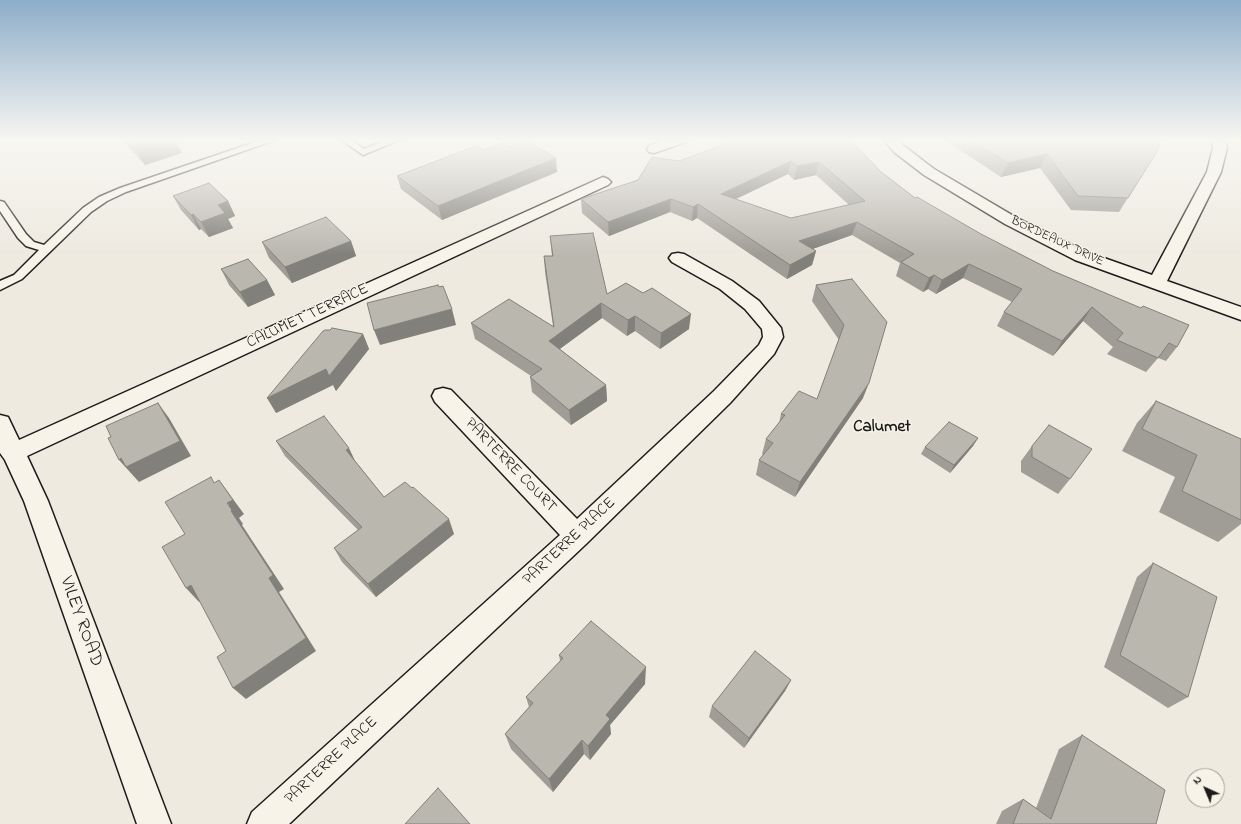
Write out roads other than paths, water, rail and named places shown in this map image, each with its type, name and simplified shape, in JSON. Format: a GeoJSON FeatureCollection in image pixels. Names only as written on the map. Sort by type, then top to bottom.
{"type":"FeatureCollection","features":[{"type":"Feature","properties":{"kind":"street","name":"BORDEAUX DRIVE"},"geometry":{"type":"LineString","coordinates":[[938,177],[1011,221],[1082,256],[1241,314]]}},
{"type":"Feature","properties":{"kind":"street"},"geometry":{"type":"LineString","coordinates":[[1157,283],[1211,177]]}},
{"type":"Feature","properties":{"kind":"street","name":"CALUMET TERRACE"},"geometry":{"type":"LineString","coordinates":[[12,453],[603,182]]}},
{"type":"Feature","properties":{"kind":"street","name":"PARTERRE PLACE"},"geometry":{"type":"LineString","coordinates":[[264,824],[577,536],[722,397],[767,349],[774,336],[771,328],[752,305],[726,286],[678,258]]}},
{"type":"Feature","properties":{"kind":"street","name":"PARTERRE COURT"},"geometry":{"type":"LineString","coordinates":[[443,396],[577,536]]}},
{"type":"Feature","properties":{"kind":"street","name":"VILEY ROAD"},"geometry":{"type":"LineString","coordinates":[[0,423],[12,453],[36,501],[154,824]]}},
{"type":"Feature","properties":{"kind":"lane"},"geometry":{"type":"LineString","coordinates":[[0,286],[18,277],[82,214],[103,199],[123,190],[160,177]]}},
{"type":"Feature","properties":{"kind":"lane"},"geometry":{"type":"LineString","coordinates":[[0,204],[22,236],[30,244],[46,249]]}},
{"type":"Feature","properties":{"kind":"district","name":"Calumet"},"geometry":{"type":"Point","coordinates":[882,428]}}]}
